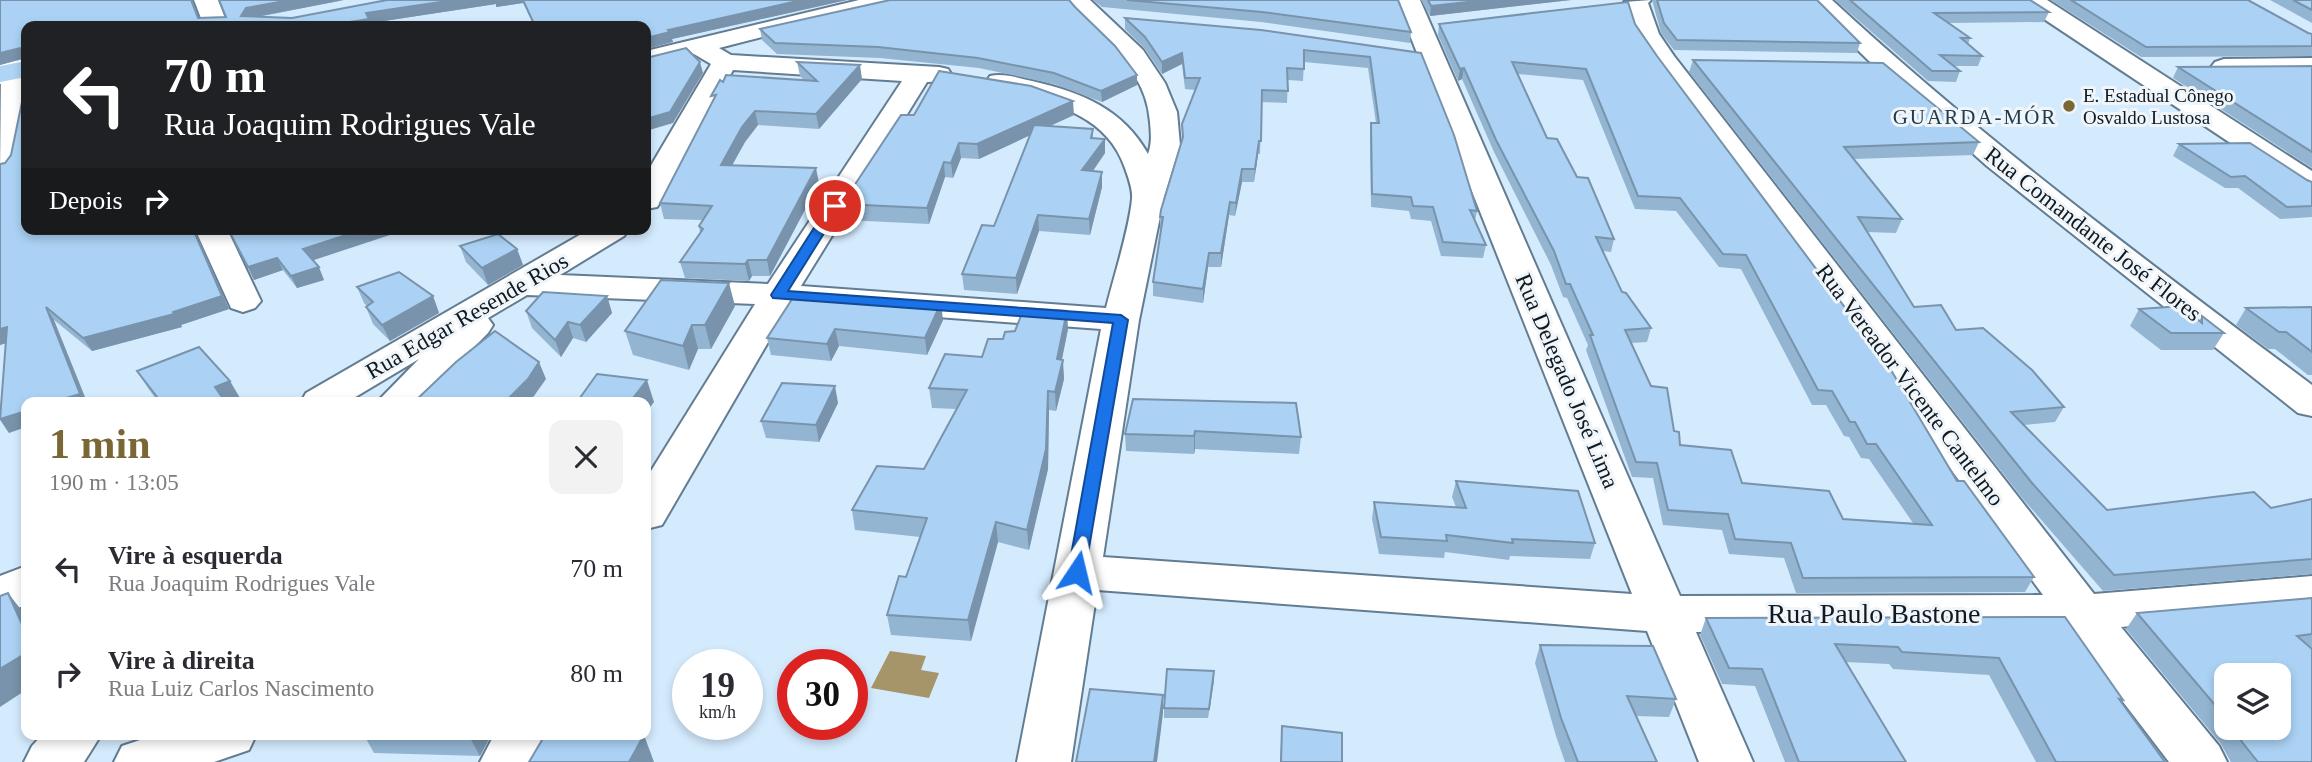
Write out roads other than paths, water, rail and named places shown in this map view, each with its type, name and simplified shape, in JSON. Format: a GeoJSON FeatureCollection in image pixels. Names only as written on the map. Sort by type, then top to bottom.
{"type":"FeatureCollection","features":[{"type":"Feature","properties":{"kind":"street"},"geometry":{"type":"LineString","coordinates":[[206,0],[214,21]]}},
{"type":"Feature","properties":{"kind":"street"},"geometry":{"type":"LineString","coordinates":[[651,58],[699,47],[805,8],[893,0]]}},
{"type":"Feature","properties":{"kind":"street","name":"Rua Comandante José Flores"},"geometry":{"type":"LineString","coordinates":[[1819,0],[1870,64],[2312,404]]}},
{"type":"Feature","properties":{"kind":"street"},"geometry":{"type":"LineString","coordinates":[[2031,0],[2312,184]]}},
{"type":"Feature","properties":{"kind":"street","name":"Rua Vereador Vicente Cantelmo"},"geometry":{"type":"LineString","coordinates":[[1628,3],[1647,34],[1679,61],[2082,613],[2200,762]]}},
{"type":"Feature","properties":{"kind":"street"},"geometry":{"type":"LineString","coordinates":[[1086,9],[1137,21]]}},
{"type":"Feature","properties":{"kind":"street"},"geometry":{"type":"LineString","coordinates":[[1044,762],[1121,320],[1149,197],[1166,145],[1163,113],[1152,83],[1134,55],[1086,9]]}},
{"type":"Feature","properties":{"kind":"street","name":"Rua Delegado José Lima"},"geometry":{"type":"LineString","coordinates":[[1421,32],[1726,762]]}},
{"type":"Feature","properties":{"kind":"street"},"geometry":{"type":"LineString","coordinates":[[699,47],[725,62],[981,78],[1052,92],[1091,108],[1115,126],[1136,159],[1149,197]]}},
{"type":"Feature","properties":{"kind":"street"},"geometry":{"type":"LineString","coordinates":[[651,191],[725,62]]}},
{"type":"Feature","properties":{"kind":"street"},"geometry":{"type":"LineString","coordinates":[[2205,67],[2312,66]]}},
{"type":"Feature","properties":{"kind":"street"},"geometry":{"type":"LineString","coordinates":[[2138,68],[2178,68]]}},
{"type":"Feature","properties":{"kind":"street"},"geometry":{"type":"LineString","coordinates":[[0,166],[14,105],[13,72]]}},
{"type":"Feature","properties":{"kind":"street"},"geometry":{"type":"LineString","coordinates":[[651,506],[778,295],[920,73]]}},
{"type":"Feature","properties":{"kind":"street"},"geometry":{"type":"LineString","coordinates":[[214,235],[243,301]]}},
{"type":"Feature","properties":{"kind":"street","name":"Rua Edgar Resende Rios"},"geometry":{"type":"LineString","coordinates":[[328,397],[603,235]]}},
{"type":"Feature","properties":{"kind":"street"},"geometry":{"type":"LineString","coordinates":[[402,397],[514,289],[778,295],[1121,320]]}},
{"type":"Feature","properties":{"kind":"street","name":"Rua Paulo Bastone"},"geometry":{"type":"LineString","coordinates":[[1077,572],[1666,614],[2082,613],[2312,593]]}},
{"type":"Feature","properties":{"kind":"street"},"geometry":{"type":"LineString","coordinates":[[0,598],[21,586]]}},
{"type":"Feature","properties":{"kind":"street"},"geometry":{"type":"LineString","coordinates":[[51,762],[71,740]]}},
{"type":"Feature","properties":{"kind":"street"},"geometry":{"type":"LineString","coordinates":[[141,762],[214,740]]}},
{"type":"Feature","properties":{"kind":"street"},"geometry":{"type":"LineString","coordinates":[[507,762],[518,740]]}},
{"type":"Feature","properties":{"kind":"place","name":"E. Estadual Cônego Osvaldo Lustosa"},"geometry":{"type":"Point","coordinates":[2069,106]}},
{"type":"Feature","properties":{"kind":"district","name":"GUARDA-MÓR"},"geometry":{"type":"Point","coordinates":[1975,117]}}]}
